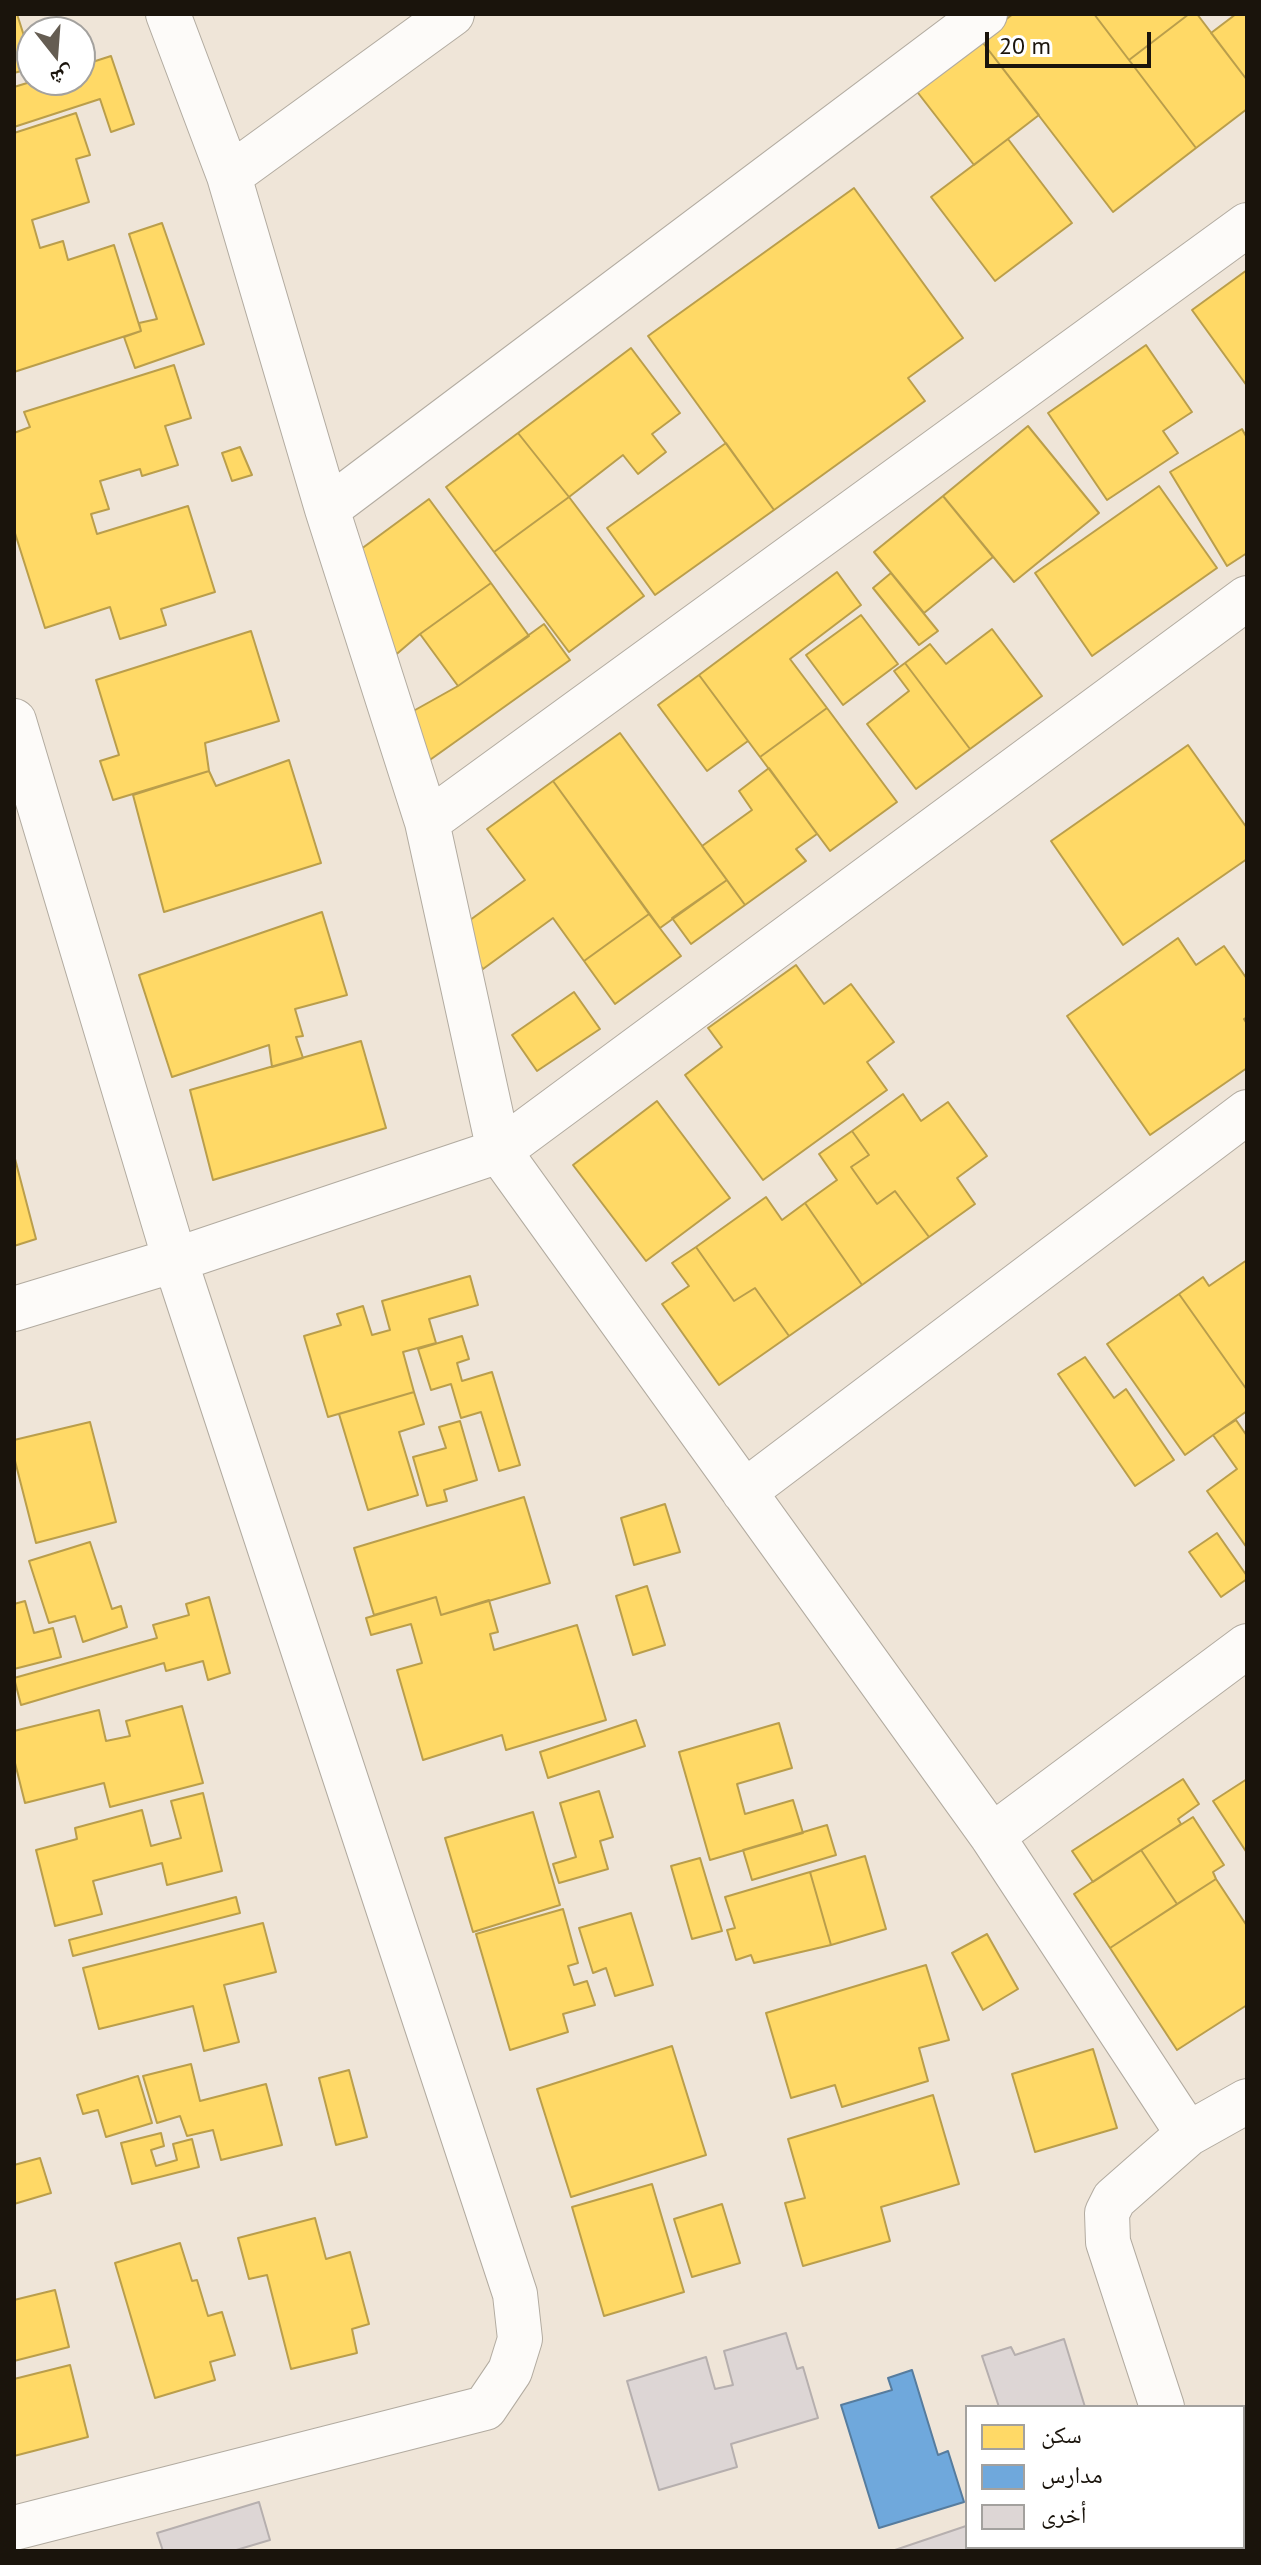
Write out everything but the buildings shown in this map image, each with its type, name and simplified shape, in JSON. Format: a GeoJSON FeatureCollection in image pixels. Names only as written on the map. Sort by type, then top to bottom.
{"type":"FeatureCollection","features":[{"type":"Feature","properties":{"kind":"street"},"geometry":{"type":"LineString","coordinates":[[168,14],[229,176],[327,509],[427,822],[499,1151],[992,1836],[1188,2134]]}},
{"type":"Feature","properties":{"kind":"street"},"geometry":{"type":"LineString","coordinates":[[229,176],[452,14]]}},
{"type":"Feature","properties":{"kind":"street"},"geometry":{"type":"LineString","coordinates":[[327,509],[985,14]]}},
{"type":"Feature","properties":{"kind":"street"},"geometry":{"type":"LineString","coordinates":[[427,822],[1247,225]]}},
{"type":"Feature","properties":{"kind":"street"},"geometry":{"type":"LineString","coordinates":[[14,1309],[175,1260],[499,1151],[1247,598]]}},
{"type":"Feature","properties":{"kind":"street"},"geometry":{"type":"LineString","coordinates":[[14,721],[175,1260],[515,2294],[520,2339],[510,2371],[485,2408],[14,2528]]}},
{"type":"Feature","properties":{"kind":"street"},"geometry":{"type":"LineString","coordinates":[[744,1492],[1247,1112]]}},
{"type":"Feature","properties":{"kind":"street"},"geometry":{"type":"LineString","coordinates":[[992,1836],[1247,1646]]}},
{"type":"Feature","properties":{"kind":"street"},"geometry":{"type":"LineString","coordinates":[[1161,2405],[1108,2242],[1107,2213],[1114,2199],[1188,2134],[1247,2101]]}}]}
